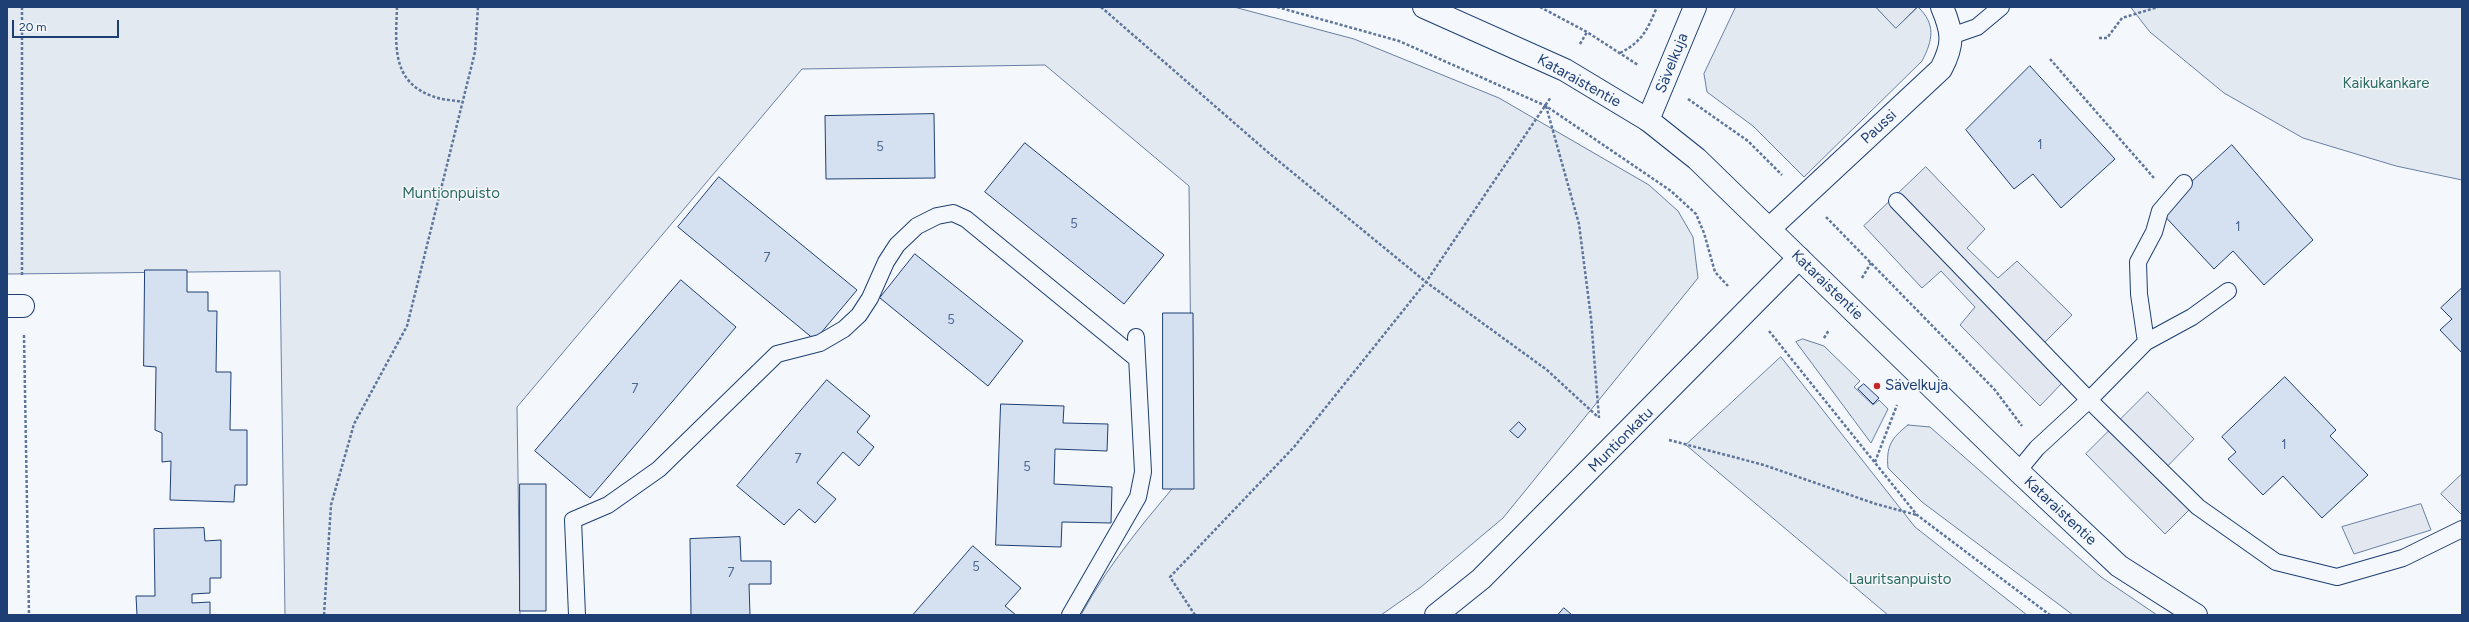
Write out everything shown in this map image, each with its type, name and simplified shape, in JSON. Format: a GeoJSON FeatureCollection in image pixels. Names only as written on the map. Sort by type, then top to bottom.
{"type":"FeatureCollection","features":[{"type":"Feature","properties":{"kind":"street","name":"Kataraistentie"},"geometry":{"type":"LineString","coordinates":[[1424,7],[1565,70],[1648,120],[1697,159],[2018,472],[2119,566],[2196,615]]}},
{"type":"Feature","properties":{"kind":"street","name":"Sävelkuja"},"geometry":{"type":"LineString","coordinates":[[1648,120],[1695,7]]}},
{"type":"Feature","properties":{"kind":"street","name":"Paussi"},"geometry":{"type":"LineString","coordinates":[[1769,229],[1941,69],[1950,51],[1951,36],[1942,7]]}},
{"type":"Feature","properties":{"kind":"street","name":"Muntionkatu"},"geometry":{"type":"LineString","coordinates":[[1436,615],[1481,579],[1800,258]]}},
{"type":"Feature","properties":{"kind":"lane"},"geometry":{"type":"LineString","coordinates":[[1951,36],[1977,27],[2001,7]]}},
{"type":"Feature","properties":{"kind":"lane"},"geometry":{"type":"LineString","coordinates":[[2146,342],[2138,294],[2138,262],[2154,232],[2160,211],[2184,183]]}},
{"type":"Feature","properties":{"kind":"lane"},"geometry":{"type":"LineString","coordinates":[[1897,201],[2089,400],[2198,507],[2276,562],[2336,577],[2403,558],[2462,529]]}},
{"type":"Feature","properties":{"kind":"lane"},"geometry":{"type":"LineString","coordinates":[[577,615],[573,520],[608,505],[659,469],[777,354],[820,343],[844,329],[859,315],[870,298],[886,262],[897,245],[917,226],[937,216],[953,213],[966,219],[1137,360]]}},
{"type":"Feature","properties":{"kind":"lane"},"geometry":{"type":"LineString","coordinates":[[2018,472],[2037,448],[2089,400],[2146,342],[2192,317],[2228,291]]}},
{"type":"Feature","properties":{"kind":"lane"},"geometry":{"type":"LineString","coordinates":[[1070,615],[1138,497],[1142,472],[1136,337]]}},
{"type":"Feature","properties":{"kind":"path"},"geometry":{"type":"LineString","coordinates":[[397,7],[396,54],[408,81],[432,96],[462,102]]}},
{"type":"Feature","properties":{"kind":"path"},"geometry":{"type":"LineString","coordinates":[[324,615],[331,505],[354,424],[407,326],[462,102],[476,52],[478,7]]}},
{"type":"Feature","properties":{"kind":"path"},"geometry":{"type":"LineString","coordinates":[[1101,7],[1270,154],[1426,282],[1547,370],[1599,418],[1591,318],[1579,224],[1546,106]]}},
{"type":"Feature","properties":{"kind":"path"},"geometry":{"type":"LineString","coordinates":[[1277,7],[1399,40],[1546,106],[1671,191],[1696,214],[1704,233],[1714,272],[1750,308],[1917,515],[2050,615]]}},
{"type":"Feature","properties":{"kind":"path"},"geometry":{"type":"LineString","coordinates":[[1540,7],[1619,53],[1633,46],[1641,39],[1657,7]]}},
{"type":"Feature","properties":{"kind":"path"},"geometry":{"type":"LineString","coordinates":[[2099,38],[2106,38],[2122,18],[2158,7]]}},
{"type":"Feature","properties":{"kind":"path"},"geometry":{"type":"LineString","coordinates":[[2050,59],[2171,198]]}},
{"type":"Feature","properties":{"kind":"path"},"geometry":{"type":"LineString","coordinates":[[1693,103],[1748,142],[1785,177]]}},
{"type":"Feature","properties":{"kind":"path"},"geometry":{"type":"LineString","coordinates":[[1195,615],[1170,577],[1294,447],[1426,282],[1546,106]]}},
{"type":"Feature","properties":{"kind":"path"},"geometry":{"type":"LineString","coordinates":[[1824,215],[1995,390],[2037,448]]}},
{"type":"Feature","properties":{"kind":"path"},"geometry":{"type":"LineString","coordinates":[[1874,462],[1897,405]]}},
{"type":"Feature","properties":{"kind":"path"},"geometry":{"type":"LineString","coordinates":[[1669,440],[1764,465],[1876,504],[1917,515]]}},
{"type":"Feature","properties":{"kind":"green space","name":"Muntionpuisto"},"geometry":{"type":"Polygon","coordinates":[[[7,7],[1234,7],[1354,39],[1499,98],[1649,185],[1678,211],[1693,237],[1698,278],[1503,518],[1421,587],[1381,615],[1081,615],[1105,575],[1133,537],[1192,465],[1189,186],[1045,65],[802,69],[517,407],[520,615],[285,615],[280,271],[8,274],[7,7]]]}},
{"type":"Feature","properties":{"kind":"green space"},"geometry":{"type":"Polygon","coordinates":[[[1736,7],[1876,7],[1896,28],[1918,7],[1924,13],[1930,26],[1931,32],[1929,46],[1922,61],[1804,177],[1753,126],[1707,92],[1704,74],[1736,7]]]}},
{"type":"Feature","properties":{"kind":"green space","name":"Kaikukankare"},"geometry":{"type":"Polygon","coordinates":[[[2131,7],[2462,7],[2462,180],[2396,166],[2303,138],[2224,93],[2150,32],[2131,7]]]}},
{"type":"Feature","properties":{"kind":"green space"},"geometry":{"type":"Polygon","coordinates":[[[1803,339],[1824,346],[1860,381],[1854,387],[1873,405],[1879,400],[1888,409],[1871,443],[1796,342],[1803,339]]]}},
{"type":"Feature","properties":{"kind":"green space","name":"Lauritsanpuisto"},"geometry":{"type":"Polygon","coordinates":[[[1781,357],[1915,527],[2027,615],[1888,615],[1686,445],[1781,357]]]}},
{"type":"Feature","properties":{"kind":"green space"},"geometry":{"type":"Polygon","coordinates":[[[1908,425],[1930,427],[2101,577],[2157,615],[2073,615],[1922,502],[1888,468],[1888,454],[1891,444],[1897,434],[1908,425]]]}},
{"type":"Feature","properties":{"kind":"shaded area"},"geometry":{"type":"Polygon","coordinates":[[[1876,7],[1917,7],[1896,28],[1876,7]]]}},
{"type":"Feature","properties":{"kind":"shaded area"},"geometry":{"type":"Polygon","coordinates":[[[1926,167],[1985,229],[1967,248],[1998,278],[2017,261],[2072,315],[2036,351],[2064,381],[2040,406],[1960,325],[1975,307],[1941,271],[1922,288],[1864,226],[1926,167]]]}},
{"type":"Feature","properties":{"kind":"shaded area"},"geometry":{"type":"Polygon","coordinates":[[[2148,392],[2194,439],[2157,477],[2189,510],[2165,534],[2086,454],[2148,392]]]}},
{"type":"Feature","properties":{"kind":"shaded area"},"geometry":{"type":"Polygon","coordinates":[[[2462,474],[2462,515],[2441,494],[2462,474]]]}},
{"type":"Feature","properties":{"kind":"shaded area"},"geometry":{"type":"Polygon","coordinates":[[[2421,504],[2431,530],[2354,554],[2342,527],[2421,504]]]}},
{"type":"Feature","properties":{"kind":"building"},"geometry":{"type":"Polygon","coordinates":[[[2030,66],[2115,159],[2061,208],[2033,174],[2014,189],[1966,130],[2030,66]]]}},
{"type":"Feature","properties":{"kind":"building"},"geometry":{"type":"Polygon","coordinates":[[[934,114],[935,178],[826,179],[825,116],[934,114]]]}},
{"type":"Feature","properties":{"kind":"building"},"geometry":{"type":"Polygon","coordinates":[[[1025,143],[1164,255],[1124,304],[985,192],[1025,143]]]}},
{"type":"Feature","properties":{"kind":"building"},"geometry":{"type":"Polygon","coordinates":[[[2232,145],[2313,240],[2264,285],[2233,251],[2214,269],[2160,211],[2232,145]]]}},
{"type":"Feature","properties":{"kind":"building"},"geometry":{"type":"Polygon","coordinates":[[[719,177],[857,290],[815,340],[678,227],[719,177]]]}},
{"type":"Feature","properties":{"kind":"building"},"geometry":{"type":"Polygon","coordinates":[[[915,254],[1023,341],[988,386],[880,298],[915,254]]]}},
{"type":"Feature","properties":{"kind":"building"},"geometry":{"type":"Polygon","coordinates":[[[145,270],[187,270],[187,292],[208,292],[208,311],[217,311],[216,372],[231,372],[230,430],[247,430],[247,485],[235,485],[234,502],[170,500],[171,461],[162,462],[162,433],[155,430],[156,367],[144,366],[145,270]]]}},
{"type":"Feature","properties":{"kind":"building"},"geometry":{"type":"Polygon","coordinates":[[[681,280],[736,327],[590,498],[535,451],[681,280]]]}},
{"type":"Feature","properties":{"kind":"building"},"geometry":{"type":"Polygon","coordinates":[[[2462,288],[2462,353],[2440,330],[2452,319],[2441,308],[2462,288]]]}},
{"type":"Feature","properties":{"kind":"building"},"geometry":{"type":"Polygon","coordinates":[[[1163,313],[1193,313],[1194,489],[1163,489],[1163,313]]]}},
{"type":"Feature","properties":{"kind":"building"},"geometry":{"type":"Polygon","coordinates":[[[2285,377],[2336,430],[2330,436],[2368,475],[2322,518],[2283,476],[2263,495],[2228,459],[2236,452],[2222,437],[2285,377]]]}},
{"type":"Feature","properties":{"kind":"building"},"geometry":{"type":"Polygon","coordinates":[[[827,380],[870,416],[857,432],[874,447],[859,466],[843,452],[817,483],[836,499],[815,523],[799,509],[784,525],[737,486],[827,380]]]}},
{"type":"Feature","properties":{"kind":"building"},"geometry":{"type":"Polygon","coordinates":[[[1864,384],[1879,398],[1873,404],[1858,389],[1864,384]]]}},
{"type":"Feature","properties":{"kind":"building"},"geometry":{"type":"Polygon","coordinates":[[[1001,404],[1064,406],[1063,423],[1108,424],[1107,451],[1055,449],[1054,484],[1112,487],[1111,523],[1062,522],[1061,547],[996,545],[1001,404]]]}},
{"type":"Feature","properties":{"kind":"building"},"geometry":{"type":"Polygon","coordinates":[[[1519,422],[1526,429],[1518,438],[1510,431],[1519,422]]]}},
{"type":"Feature","properties":{"kind":"building"},"geometry":{"type":"Polygon","coordinates":[[[520,484],[546,484],[546,611],[520,611],[520,484]]]}},
{"type":"Feature","properties":{"kind":"building"},"geometry":{"type":"Polygon","coordinates":[[[204,528],[205,541],[221,540],[221,578],[210,578],[210,593],[192,594],[192,603],[210,602],[210,615],[137,615],[136,596],[155,596],[154,529],[204,528]]]}},
{"type":"Feature","properties":{"kind":"building"},"geometry":{"type":"Polygon","coordinates":[[[740,537],[741,561],[771,561],[771,584],[749,584],[750,615],[691,615],[690,539],[740,537]]]}},
{"type":"Feature","properties":{"kind":"building"},"geometry":{"type":"Polygon","coordinates":[[[973,546],[1021,588],[1005,606],[1016,615],[913,615],[973,546]]]}},
{"type":"Feature","properties":{"kind":"building"},"geometry":{"type":"Polygon","coordinates":[[[1564,608],[1572,615],[1558,615],[1564,608]]]}},
{"type":"Feature","properties":{"kind":"place","name":"Sävelkuja"},"geometry":{"type":"Point","coordinates":[1877,386]}}]}
